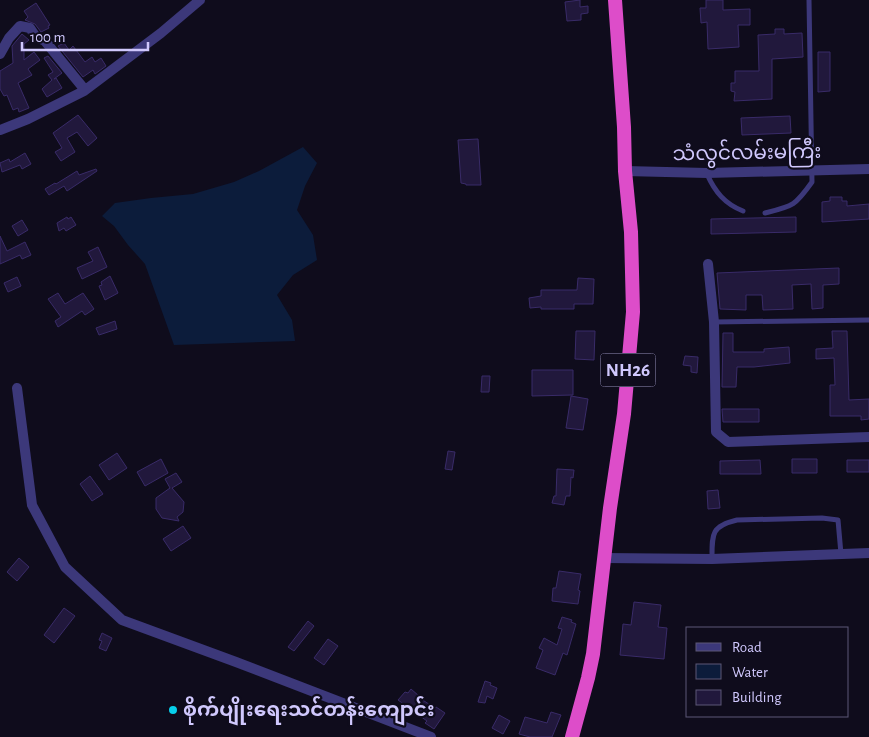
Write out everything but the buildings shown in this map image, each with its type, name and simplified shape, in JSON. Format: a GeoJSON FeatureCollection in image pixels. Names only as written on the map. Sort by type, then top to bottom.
{"type":"FeatureCollection","features":[{"type":"Feature","properties":{"kind":"highway","name":"NH26"},"geometry":{"type":"LineString","coordinates":[[572,737],[593,654],[624,414],[632,334],[631,232],[625,171],[624,127],[615,0]]}},
{"type":"Feature","properties":{"kind":"street"},"geometry":{"type":"LineString","coordinates":[[0,130],[85,90],[161,33],[200,0]]}},
{"type":"Feature","properties":{"kind":"street"},"geometry":{"type":"LineString","coordinates":[[0,54],[9,38],[20,26],[30,28],[36,37],[45,41],[57,54],[85,90]]}},
{"type":"Feature","properties":{"kind":"street","name":"သံလွင်လမ်းမကြီး"},"geometry":{"type":"LineString","coordinates":[[625,171],[707,173],[869,168]]}},
{"type":"Feature","properties":{"kind":"street"},"geometry":{"type":"LineString","coordinates":[[708,264],[714,322],[716,432],[728,442],[869,437]]}},
{"type":"Feature","properties":{"kind":"street"},"geometry":{"type":"LineString","coordinates":[[16,388],[32,505],[65,567],[122,620],[431,737]]}},
{"type":"Feature","properties":{"kind":"street"},"geometry":{"type":"LineString","coordinates":[[604,558],[712,559],[869,553]]}},
{"type":"Feature","properties":{"kind":"lane"},"geometry":{"type":"LineString","coordinates":[[765,213],[791,207],[802,197],[812,182],[809,0]]}},
{"type":"Feature","properties":{"kind":"lane"},"geometry":{"type":"LineString","coordinates":[[707,173],[719,195],[730,206],[743,211]]}},
{"type":"Feature","properties":{"kind":"lane"},"geometry":{"type":"LineString","coordinates":[[714,322],[869,320]]}},
{"type":"Feature","properties":{"kind":"lane"},"geometry":{"type":"LineString","coordinates":[[712,559],[712,539],[716,529],[725,523],[737,520],[822,518],[838,520],[841,554]]}},
{"type":"Feature","properties":{"kind":"water"},"geometry":{"type":"Polygon","coordinates":[[[303,147],[317,163],[305,186],[297,210],[313,235],[317,260],[293,275],[277,295],[292,320],[295,341],[174,345],[145,264],[114,226],[102,216],[115,203],[193,194],[234,182],[303,147]]]}},
{"type":"Feature","properties":{"kind":"place","name":"စိုက်ပျိုးရေးသင်တန်းကျောင်း"},"geometry":{"type":"Point","coordinates":[173,710]}}]}
